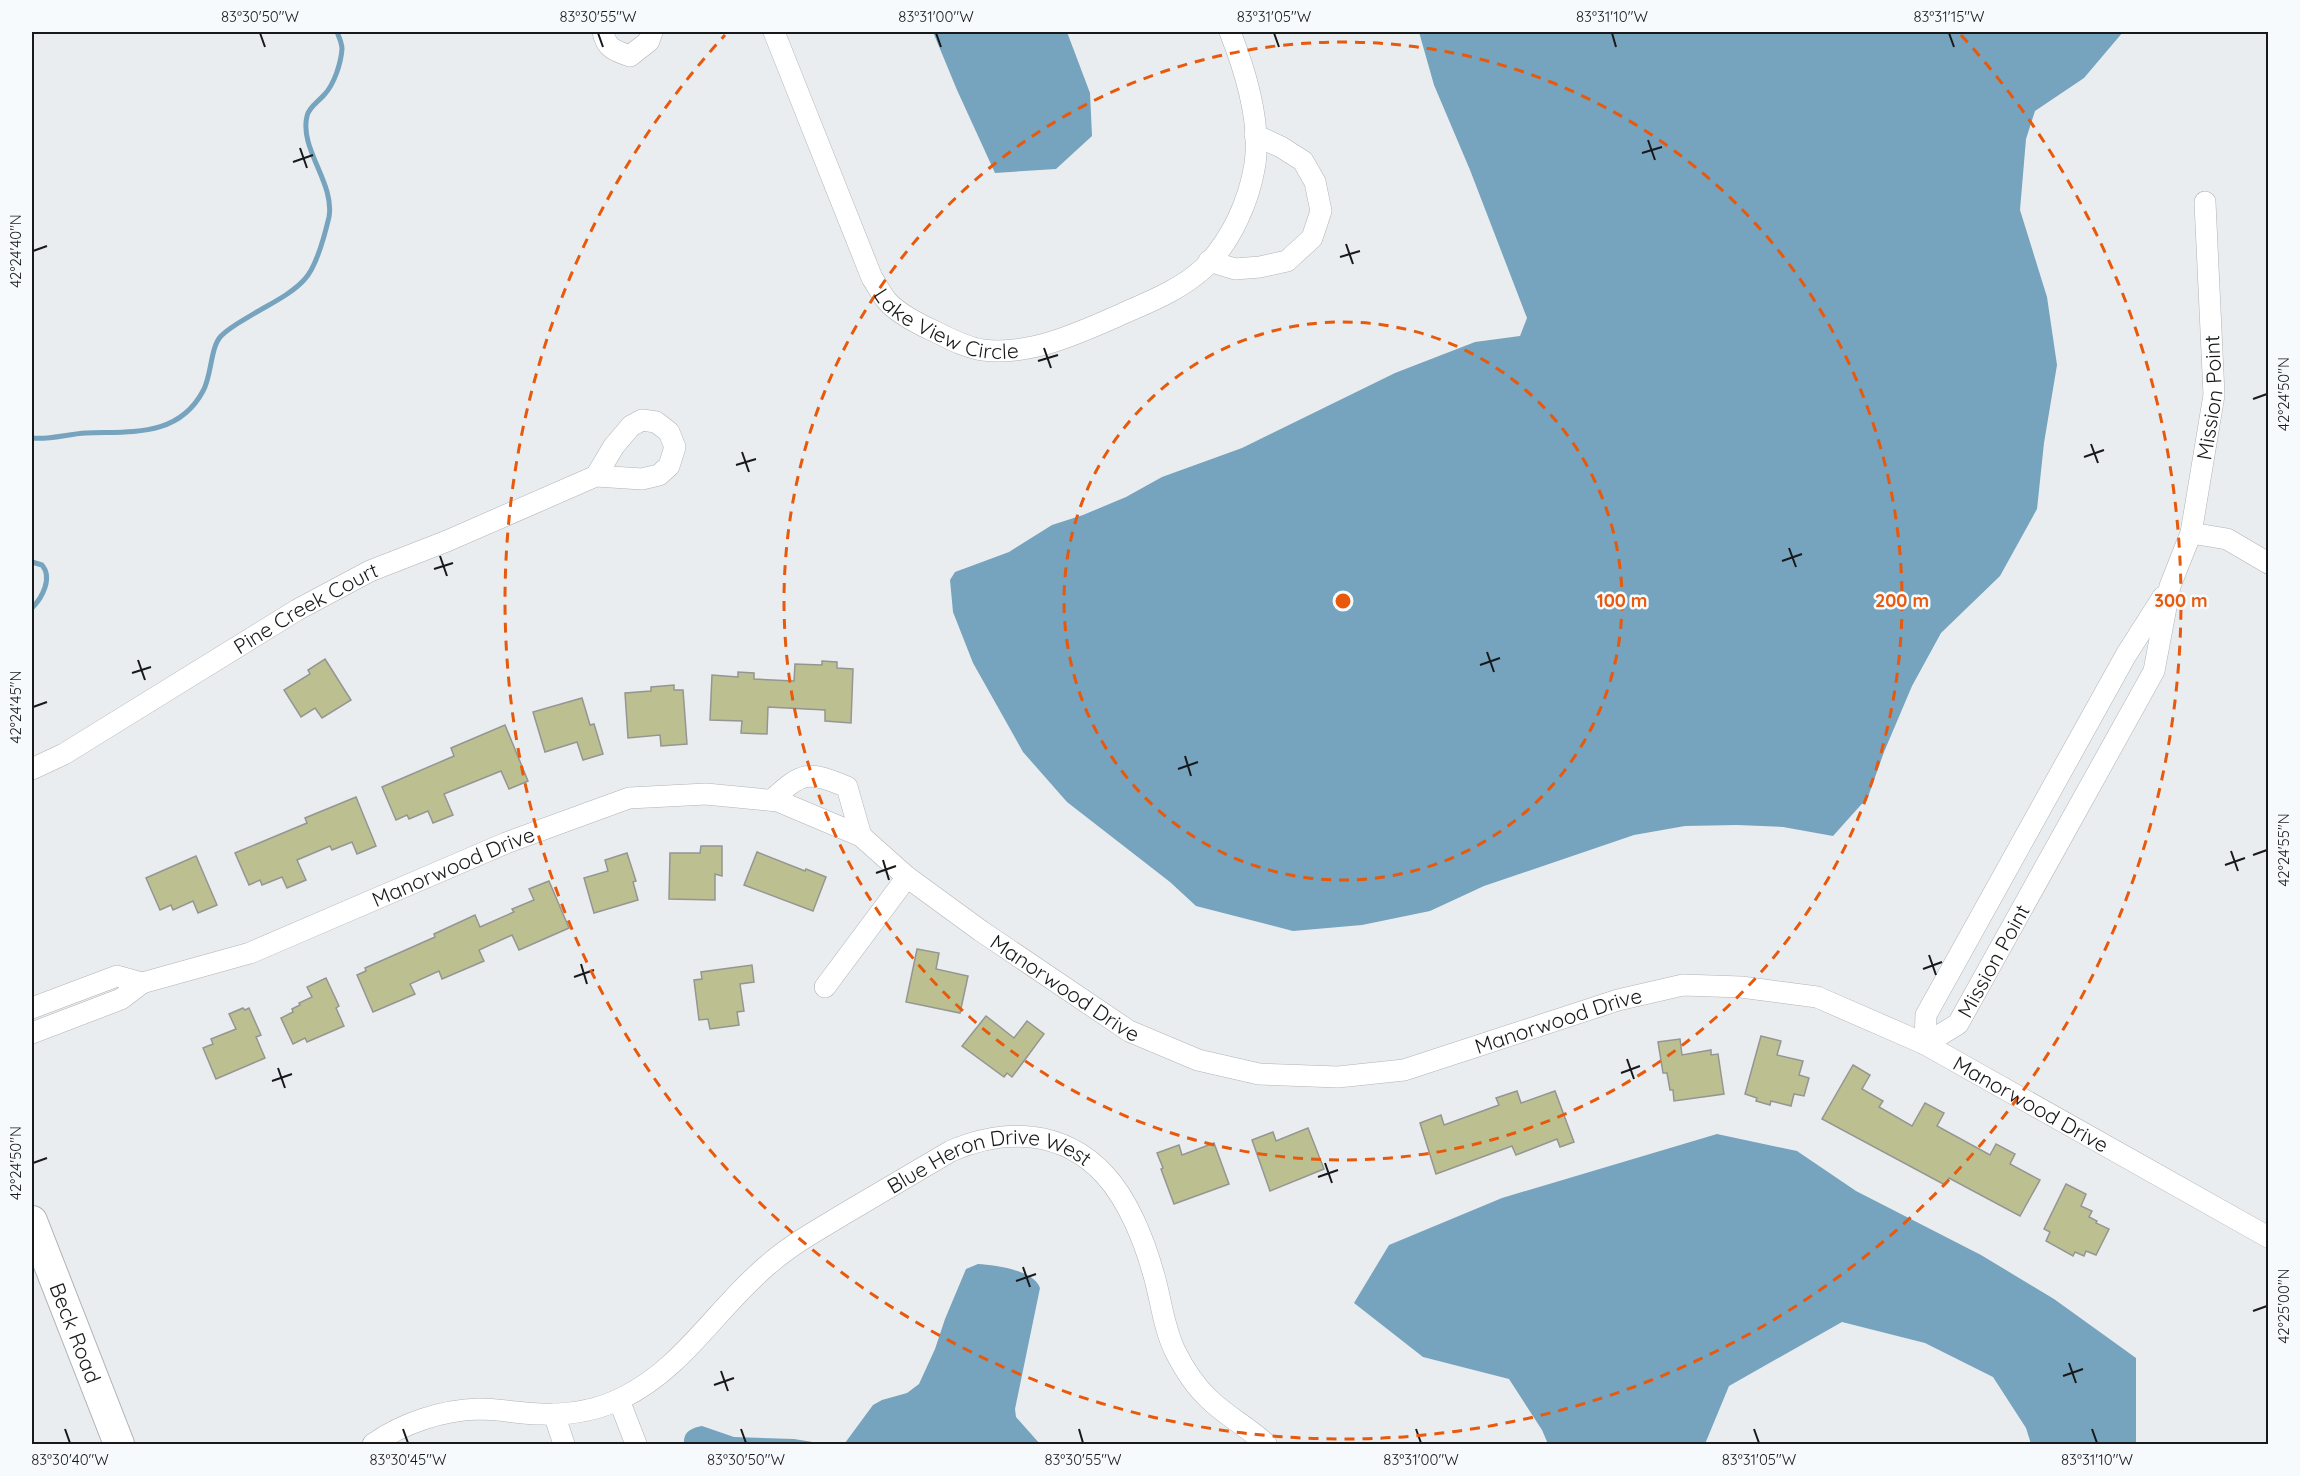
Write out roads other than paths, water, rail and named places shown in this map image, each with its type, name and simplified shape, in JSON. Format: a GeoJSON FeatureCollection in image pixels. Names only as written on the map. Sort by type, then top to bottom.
{"type":"FeatureCollection","features":[{"type":"Feature","properties":{"kind":"main road","name":"Beck Road"},"geometry":{"type":"LineString","coordinates":[[32,1221],[119,1444]]}},
{"type":"Feature","properties":{"kind":"street"},"geometry":{"type":"LineString","coordinates":[[603,32],[604,40],[611,50],[630,56],[649,41],[652,32]]}},
{"type":"Feature","properties":{"kind":"street","name":"Lake View Circle"},"geometry":{"type":"LineString","coordinates":[[774,32],[873,278],[887,302],[921,325],[955,341],[982,350],[1026,349],[1087,330],[1178,289],[1209,261],[1227,240],[1245,203],[1255,163],[1254,112],[1241,60],[1230,32]]}},
{"type":"Feature","properties":{"kind":"street"},"geometry":{"type":"LineString","coordinates":[[1209,261],[1235,269],[1287,261],[1312,238],[1321,212],[1315,182],[1303,161],[1281,147],[1255,135]]}},
{"type":"Feature","properties":{"kind":"street","name":"Mission Point"},"geometry":{"type":"LineString","coordinates":[[1925,1044],[1926,1015],[2120,665],[2170,586],[2191,533],[2214,395],[2205,202]]}},
{"type":"Feature","properties":{"kind":"street","name":"Pine Creek Court"},"geometry":{"type":"LineString","coordinates":[[32,769],[64,754],[297,610],[345,583],[596,476]]}},
{"type":"Feature","properties":{"kind":"street"},"geometry":{"type":"LineString","coordinates":[[2191,533],[2227,539],[2268,563]]}},
{"type":"Feature","properties":{"kind":"street","name":"Mission Point"},"geometry":{"type":"LineString","coordinates":[[1925,1044],[1958,1024],[2154,671],[2170,586]]}},
{"type":"Feature","properties":{"kind":"street"},"geometry":{"type":"LineString","coordinates":[[772,800],[793,781],[817,775],[847,787],[861,836]]}},
{"type":"Feature","properties":{"kind":"street","name":"Manorwood Drive"},"geometry":{"type":"LineString","coordinates":[[32,1033],[121,999],[142,983],[250,953],[506,843],[629,798],[706,794],[772,800],[861,836],[907,877],[981,931],[1129,1030],[1198,1060],[1259,1074],[1338,1077],[1404,1070],[1618,1000],[1683,986],[1741,987],[1817,997],[1925,1044],[2268,1237]]}},
{"type":"Feature","properties":{"kind":"street"},"geometry":{"type":"LineString","coordinates":[[825,987],[907,877]]}},
{"type":"Feature","properties":{"kind":"street","name":"Manorwood Drive"},"geometry":{"type":"LineString","coordinates":[[32,1008],[117,975],[142,983]]}},
{"type":"Feature","properties":{"kind":"street","name":"Blue Heron Drive West"},"geometry":{"type":"LineString","coordinates":[[373,1444],[406,1426],[457,1410],[481,1409],[554,1414],[593,1409],[619,1400],[640,1389],[668,1368],[755,1276],[803,1238],[951,1151],[974,1141],[1015,1136],[1035,1137],[1074,1151],[1095,1165],[1106,1176],[1121,1196],[1145,1249],[1153,1271],[1165,1325],[1175,1351],[1208,1399],[1266,1444]]}},
{"type":"Feature","properties":{"kind":"street"},"geometry":{"type":"LineString","coordinates":[[619,1400],[636,1444]]}},
{"type":"Feature","properties":{"kind":"street"},"geometry":{"type":"LineString","coordinates":[[554,1414],[564,1444]]}},
{"type":"Feature","properties":{"kind":"water"},"geometry":{"type":"Polygon","coordinates":[[[933,32],[1067,32],[1090,93],[1092,136],[1056,169],[995,173],[933,32]]]}},
{"type":"Feature","properties":{"kind":"water"},"geometry":{"type":"Polygon","coordinates":[[[1419,32],[2123,32],[2084,78],[2035,111],[2026,139],[2020,210],[2047,297],[2057,365],[2044,443],[2037,509],[2000,576],[1941,633],[1912,686],[1868,797],[1833,836],[1783,827],[1685,826],[1634,835],[1484,886],[1430,911],[1362,925],[1293,931],[1196,906],[1170,882],[1067,802],[1023,752],[973,663],[953,612],[950,580],[955,572],[1009,552],[1052,525],[1126,497],[1162,477],[1242,448],[1395,373],[1475,342],[1520,336],[1527,318],[1470,170],[1434,85],[1419,32]]]}},
{"type":"Feature","properties":{"kind":"water"},"geometry":{"type":"Polygon","coordinates":[[[1717,1134],[1797,1151],[1856,1191],[1981,1255],[2054,1299],[2136,1358],[2136,1444],[2031,1444],[2026,1428],[1993,1377],[1925,1343],[1842,1322],[1729,1386],[1705,1444],[1548,1444],[1542,1430],[1509,1379],[1423,1357],[1354,1303],[1389,1245],[1502,1198],[1717,1134]]]}},
{"type":"Feature","properties":{"kind":"water"},"geometry":{"type":"Polygon","coordinates":[[[978,1264],[1004,1267],[1022,1273],[1036,1282],[1040,1288],[1015,1409],[1016,1417],[1040,1444],[839,1444],[845,1443],[873,1405],[907,1393],[919,1384],[966,1269],[978,1264]]]}},
{"type":"Feature","properties":{"kind":"water"},"geometry":{"type":"Polygon","coordinates":[[[702,1426],[734,1437],[794,1439],[825,1444],[684,1444],[688,1431],[702,1426]]]}},
{"type":"Feature","properties":{"kind":"waterway"},"geometry":{"type":"LineString","coordinates":[[32,438],[152,429],[180,417],[193,406],[203,391],[215,347],[221,336],[238,323],[287,294],[308,275],[322,241],[329,217],[329,204],[323,179],[308,141],[307,116],[312,107],[328,91],[336,74],[342,49],[337,32]]}},
{"type":"Feature","properties":{"kind":"waterway"},"geometry":{"type":"LineString","coordinates":[[32,562],[42,565],[46,576],[45,588],[32,608]]}}]}
